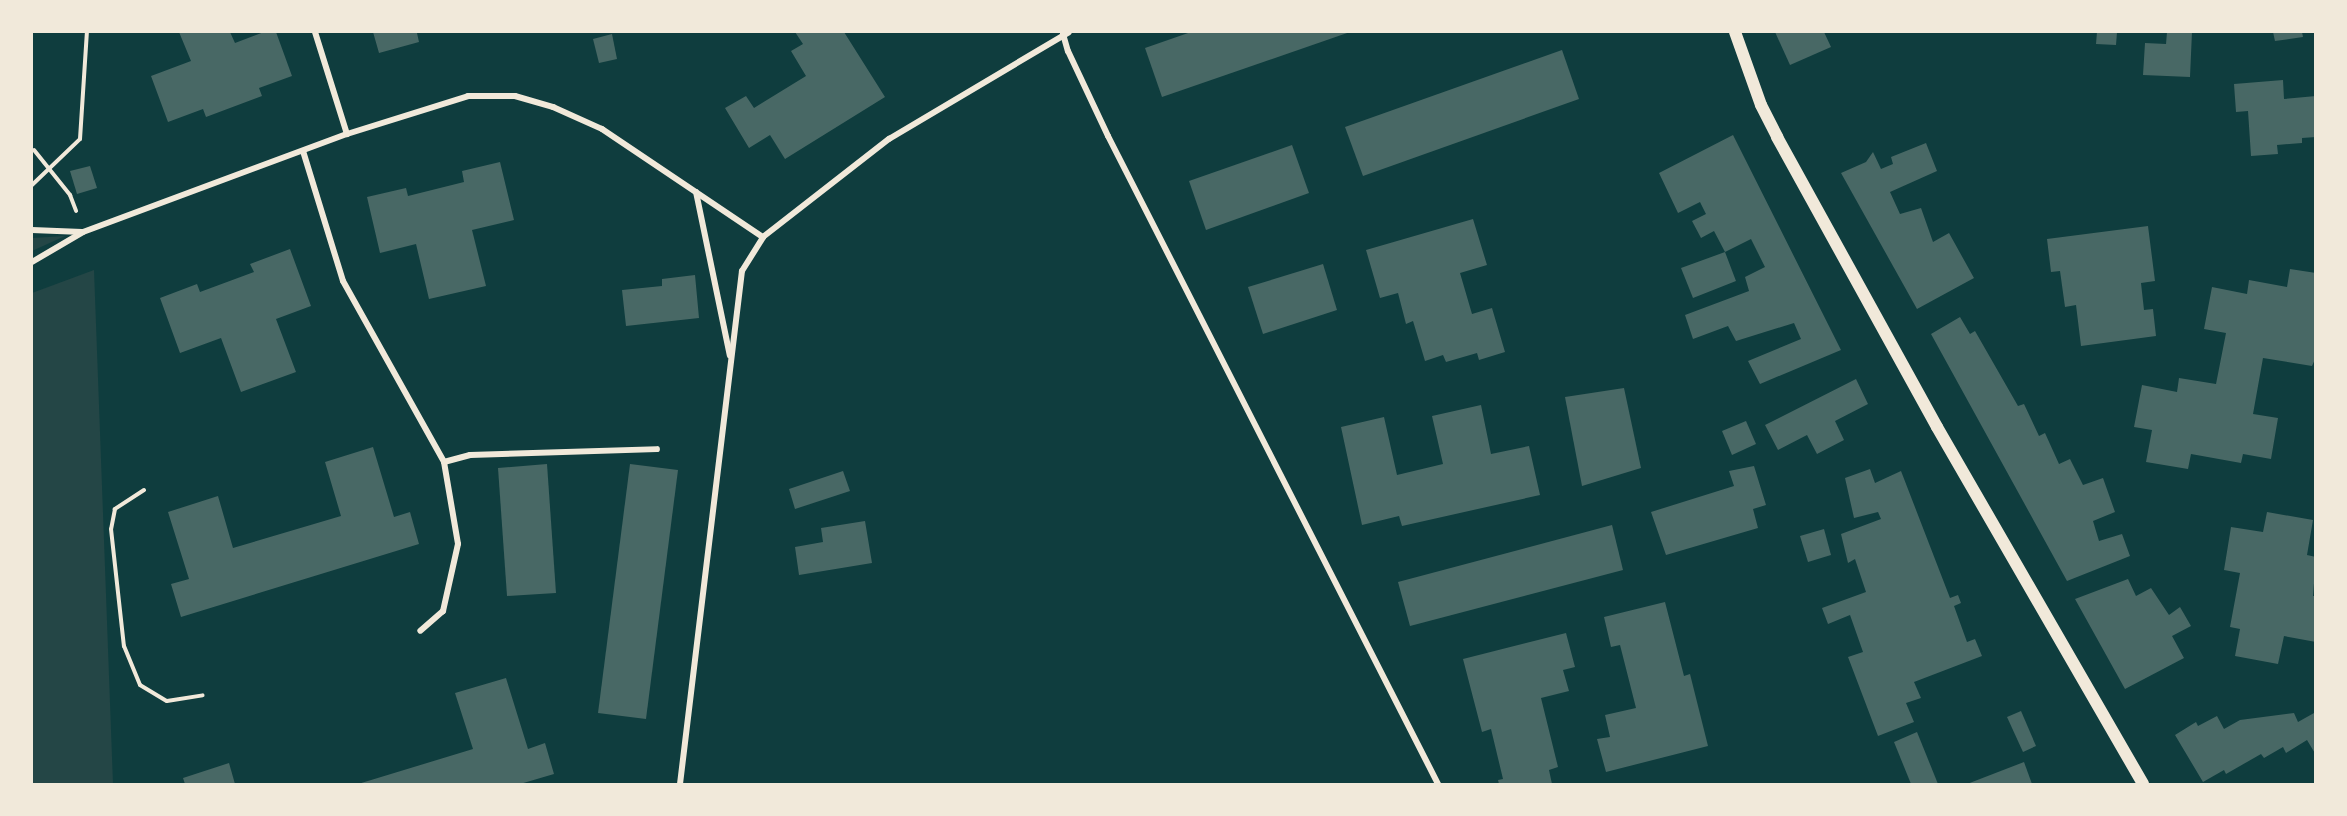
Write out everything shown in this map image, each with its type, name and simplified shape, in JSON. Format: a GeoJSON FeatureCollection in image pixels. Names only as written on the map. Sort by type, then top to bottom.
{"type":"FeatureCollection","features":[{"type":"Feature","properties":{"kind":"main road"},"geometry":{"type":"LineString","coordinates":[[1735,32],[1761,105],[1777,137],[1937,427],[2143,784]]}},
{"type":"Feature","properties":{"kind":"street"},"geometry":{"type":"LineString","coordinates":[[315,32],[348,134]]}},
{"type":"Feature","properties":{"kind":"street"},"geometry":{"type":"LineString","coordinates":[[680,784],[742,271],[763,237],[889,139],[1065,33],[1068,51],[1108,136],[1438,784]]}},
{"type":"Feature","properties":{"kind":"street"},"geometry":{"type":"LineString","coordinates":[[32,262],[83,232],[348,134],[468,96],[515,96],[553,107],[602,129],[763,237]]}},
{"type":"Feature","properties":{"kind":"street"},"geometry":{"type":"LineString","coordinates":[[303,151],[343,281],[444,462],[458,544],[443,611],[420,631]]}},
{"type":"Feature","properties":{"kind":"street"},"geometry":{"type":"LineString","coordinates":[[696,192],[731,362]]}},
{"type":"Feature","properties":{"kind":"street"},"geometry":{"type":"LineString","coordinates":[[32,230],[83,232]]}},
{"type":"Feature","properties":{"kind":"street"},"geometry":{"type":"LineString","coordinates":[[444,462],[470,455],[657,449]]}},
{"type":"Feature","properties":{"kind":"path"},"geometry":{"type":"LineString","coordinates":[[32,185],[80,139],[87,32]]}},
{"type":"Feature","properties":{"kind":"path"},"geometry":{"type":"LineString","coordinates":[[34,150],[51,168],[70,195],[76,211]]}},
{"type":"Feature","properties":{"kind":"path"},"geometry":{"type":"LineString","coordinates":[[144,490],[115,509],[111,529],[124,646],[140,685],[167,701],[203,695]]}},
{"type":"Feature","properties":{"kind":"shaded area"},"geometry":{"type":"Polygon","coordinates":[[[65,236],[32,251],[32,238],[65,236]]]}},
{"type":"Feature","properties":{"kind":"shaded area"},"geometry":{"type":"Polygon","coordinates":[[[94,270],[113,784],[32,784],[32,293],[94,270]]]}},
{"type":"Feature","properties":{"kind":"building"},"geometry":{"type":"Polygon","coordinates":[[[179,32],[230,32],[235,43],[264,32],[276,32],[292,76],[259,88],[262,96],[206,117],[203,109],[168,122],[151,76],[191,61],[179,32]]]}},
{"type":"Feature","properties":{"kind":"building"},"geometry":{"type":"Polygon","coordinates":[[[373,32],[421,32],[417,33],[419,42],[379,53],[373,32]]]}},
{"type":"Feature","properties":{"kind":"building"},"geometry":{"type":"Polygon","coordinates":[[[795,32],[844,32],[885,97],[785,159],[770,135],[749,148],[725,108],[746,96],[754,108],[806,76],[791,51],[803,44],[795,32]]]}},
{"type":"Feature","properties":{"kind":"building"},"geometry":{"type":"Polygon","coordinates":[[[1191,32],[1350,32],[1162,97],[1145,48],[1191,32]]]}},
{"type":"Feature","properties":{"kind":"building"},"geometry":{"type":"Polygon","coordinates":[[[1775,32],[1824,32],[1831,47],[1790,65],[1775,32]]]}},
{"type":"Feature","properties":{"kind":"building"},"geometry":{"type":"Polygon","coordinates":[[[2097,32],[2117,32],[2116,45],[2096,44],[2097,32]]]}},
{"type":"Feature","properties":{"kind":"building"},"geometry":{"type":"Polygon","coordinates":[[[2167,32],[2192,32],[2190,77],[2143,75],[2145,43],[2166,44],[2167,32]]]}},
{"type":"Feature","properties":{"kind":"building"},"geometry":{"type":"Polygon","coordinates":[[[2273,32],[2302,32],[2303,37],[2275,41],[2273,32]]]}},
{"type":"Feature","properties":{"kind":"building"},"geometry":{"type":"Polygon","coordinates":[[[612,34],[617,59],[599,63],[593,39],[612,34]]]}},
{"type":"Feature","properties":{"kind":"building"},"geometry":{"type":"Polygon","coordinates":[[[1562,50],[1579,99],[1363,176],[1345,127],[1562,50]]]}},
{"type":"Feature","properties":{"kind":"building"},"geometry":{"type":"Polygon","coordinates":[[[2283,80],[2284,99],[2316,96],[2316,137],[2302,138],[2302,143],[2277,145],[2278,154],[2251,156],[2248,111],[2236,112],[2234,84],[2283,80]]]}},
{"type":"Feature","properties":{"kind":"building"},"geometry":{"type":"Polygon","coordinates":[[[1733,135],[1841,350],[1760,384],[1748,361],[1801,339],[1794,323],[1736,341],[1728,326],[1693,339],[1685,315],[1749,291],[1745,277],[1765,267],[1751,239],[1725,252],[1714,231],[1701,238],[1692,221],[1706,214],[1700,202],[1678,213],[1659,173],[1733,135]]]}},
{"type":"Feature","properties":{"kind":"building"},"geometry":{"type":"Polygon","coordinates":[[[1926,143],[1937,171],[1890,192],[1900,214],[1921,208],[1933,242],[1949,233],[1974,278],[1917,309],[1841,173],[1866,162],[1873,152],[1881,169],[1893,164],[1891,157],[1926,143]]]}},
{"type":"Feature","properties":{"kind":"building"},"geometry":{"type":"Polygon","coordinates":[[[1292,145],[1309,193],[1206,230],[1189,181],[1292,145]]]}},
{"type":"Feature","properties":{"kind":"building"},"geometry":{"type":"Polygon","coordinates":[[[500,162],[514,220],[472,230],[486,286],[429,299],[416,244],[380,253],[367,197],[406,188],[408,196],[464,182],[462,171],[500,162]]]}},
{"type":"Feature","properties":{"kind":"building"},"geometry":{"type":"Polygon","coordinates":[[[90,166],[97,188],[77,194],[70,171],[90,166]]]}},
{"type":"Feature","properties":{"kind":"building"},"geometry":{"type":"Polygon","coordinates":[[[1473,219],[1487,265],[1460,273],[1472,314],[1492,308],[1505,352],[1479,360],[1477,353],[1446,362],[1443,355],[1425,361],[1413,321],[1406,324],[1398,293],[1380,298],[1366,250],[1473,219]]]}},
{"type":"Feature","properties":{"kind":"building"},"geometry":{"type":"Polygon","coordinates":[[[2148,226],[2155,281],[2141,283],[2144,310],[2153,309],[2156,336],[2081,346],[2076,305],[2065,307],[2060,271],[2051,272],[2047,239],[2148,226]]]}},
{"type":"Feature","properties":{"kind":"building"},"geometry":{"type":"Polygon","coordinates":[[[290,249],[311,306],[276,319],[296,372],[241,392],[221,338],[180,353],[160,298],[197,284],[200,292],[254,272],[250,264],[290,249]]]}},
{"type":"Feature","properties":{"kind":"building"},"geometry":{"type":"Polygon","coordinates":[[[1725,252],[1736,281],[1693,298],[1681,268],[1725,252]]]}},
{"type":"Feature","properties":{"kind":"building"},"geometry":{"type":"Polygon","coordinates":[[[1323,264],[1337,310],[1263,334],[1248,287],[1323,264]]]}},
{"type":"Feature","properties":{"kind":"building"},"geometry":{"type":"Polygon","coordinates":[[[2290,269],[2316,273],[2316,357],[2312,366],[2263,358],[2253,414],[2278,418],[2271,459],[2243,454],[2241,463],[2191,454],[2188,469],[2146,462],[2152,430],[2134,427],[2142,385],[2177,392],[2179,378],[2216,384],[2226,333],[2204,329],[2212,287],[2247,294],[2249,280],[2287,287],[2290,269]]]}},
{"type":"Feature","properties":{"kind":"building"},"geometry":{"type":"Polygon","coordinates":[[[695,275],[699,318],[626,326],[622,290],[662,286],[662,279],[695,275]]]}},
{"type":"Feature","properties":{"kind":"building"},"geometry":{"type":"Polygon","coordinates":[[[1960,317],[1970,334],[1975,331],[2018,406],[2024,404],[2039,436],[2045,433],[2059,464],[2070,459],[2083,485],[2103,478],[2115,512],[2093,521],[2099,541],[2122,534],[2130,556],[2067,581],[1931,334],[1960,317]]]}},
{"type":"Feature","properties":{"kind":"building"},"geometry":{"type":"Polygon","coordinates":[[[1856,379],[1868,404],[1835,421],[1844,440],[1817,454],[1807,435],[1778,450],[1765,425],[1856,379]]]}},
{"type":"Feature","properties":{"kind":"building"},"geometry":{"type":"Polygon","coordinates":[[[1624,388],[1641,468],[1582,486],[1565,397],[1624,388]]]}},
{"type":"Feature","properties":{"kind":"building"},"geometry":{"type":"Polygon","coordinates":[[[1481,405],[1491,454],[1529,446],[1540,495],[1402,526],[1399,516],[1362,525],[1341,427],[1384,417],[1397,475],[1443,464],[1432,416],[1481,405]]]}},
{"type":"Feature","properties":{"kind":"building"},"geometry":{"type":"Polygon","coordinates":[[[1746,421],[1756,444],[1732,455],[1722,431],[1746,421]]]}},
{"type":"Feature","properties":{"kind":"building"},"geometry":{"type":"Polygon","coordinates":[[[373,447],[394,517],[410,512],[419,544],[181,617],[171,584],[189,579],[168,512],[218,496],[233,548],[341,516],[325,462],[373,447]]]}},
{"type":"Feature","properties":{"kind":"building"},"geometry":{"type":"Polygon","coordinates":[[[547,464],[556,593],[507,596],[498,468],[547,464]]]}},
{"type":"Feature","properties":{"kind":"building"},"geometry":{"type":"Polygon","coordinates":[[[630,464],[678,470],[646,719],[598,713],[630,464]]]}},
{"type":"Feature","properties":{"kind":"building"},"geometry":{"type":"Polygon","coordinates":[[[1754,466],[1766,505],[1753,509],[1758,528],[1666,555],[1651,512],[1734,486],[1729,471],[1754,466]]]}},
{"type":"Feature","properties":{"kind":"building"},"geometry":{"type":"Polygon","coordinates":[[[1870,469],[1875,483],[1901,471],[1950,598],[1958,595],[1961,603],[1954,606],[1967,642],[1975,639],[1982,656],[1914,682],[1921,698],[1906,703],[1914,722],[1878,736],[1848,657],[1863,652],[1850,615],[1828,624],[1822,608],[1866,592],[1855,559],[1848,563],[1841,534],[1881,519],[1878,512],[1854,518],[1845,478],[1870,469]]]}},
{"type":"Feature","properties":{"kind":"building"},"geometry":{"type":"Polygon","coordinates":[[[843,471],[850,491],[795,509],[789,489],[843,471]]]}},
{"type":"Feature","properties":{"kind":"building"},"geometry":{"type":"Polygon","coordinates":[[[2267,512],[2313,520],[2307,555],[2316,557],[2313,596],[2316,596],[2316,642],[2284,636],[2278,664],[2235,656],[2240,629],[2230,627],[2240,573],[2224,570],[2231,527],[2263,532],[2267,512]]]}},
{"type":"Feature","properties":{"kind":"building"},"geometry":{"type":"Polygon","coordinates":[[[865,521],[872,563],[799,575],[795,547],[823,542],[821,528],[865,521]]]}},
{"type":"Feature","properties":{"kind":"building"},"geometry":{"type":"Polygon","coordinates":[[[1612,525],[1623,570],[1410,626],[1398,582],[1612,525]]]}},
{"type":"Feature","properties":{"kind":"building"},"geometry":{"type":"Polygon","coordinates":[[[1824,529],[1831,555],[1808,562],[1800,536],[1824,529]]]}},
{"type":"Feature","properties":{"kind":"building"},"geometry":{"type":"Polygon","coordinates":[[[2128,579],[2136,596],[2151,588],[2169,615],[2180,607],[2191,626],[2172,636],[2184,658],[2125,689],[2075,599],[2128,579]]]}},
{"type":"Feature","properties":{"kind":"building"},"geometry":{"type":"Polygon","coordinates":[[[1665,602],[1684,676],[1690,674],[1708,746],[1606,772],[1597,739],[1610,737],[1605,715],[1636,708],[1620,645],[1611,647],[1604,617],[1665,602]]]}},
{"type":"Feature","properties":{"kind":"building"},"geometry":{"type":"Polygon","coordinates":[[[1566,633],[1575,667],[1563,670],[1569,691],[1541,698],[1558,767],[1549,770],[1552,784],[1499,784],[1498,780],[1503,779],[1491,729],[1482,732],[1463,659],[1566,633]]]}},
{"type":"Feature","properties":{"kind":"building"},"geometry":{"type":"Polygon","coordinates":[[[506,678],[528,749],[545,743],[554,774],[520,784],[358,784],[473,749],[455,693],[506,678]]]}},
{"type":"Feature","properties":{"kind":"building"},"geometry":{"type":"Polygon","coordinates":[[[2021,711],[2036,746],[2023,752],[2007,717],[2021,711]]]}},
{"type":"Feature","properties":{"kind":"building"},"geometry":{"type":"Polygon","coordinates":[[[2294,713],[2298,722],[2314,713],[2316,716],[2316,755],[2307,740],[2286,753],[2283,747],[2264,758],[2261,754],[2226,774],[2224,770],[2203,782],[2175,735],[2196,722],[2198,726],[2217,716],[2224,729],[2240,720],[2294,713]]]}},
{"type":"Feature","properties":{"kind":"building"},"geometry":{"type":"Polygon","coordinates":[[[1917,732],[1938,784],[1911,784],[1894,742],[1917,732]]]}},
{"type":"Feature","properties":{"kind":"building"},"geometry":{"type":"Polygon","coordinates":[[[2024,762],[2032,784],[1967,784],[2024,762]]]}},
{"type":"Feature","properties":{"kind":"building"},"geometry":{"type":"Polygon","coordinates":[[[229,763],[235,784],[185,784],[183,778],[229,763]]]}}]}
